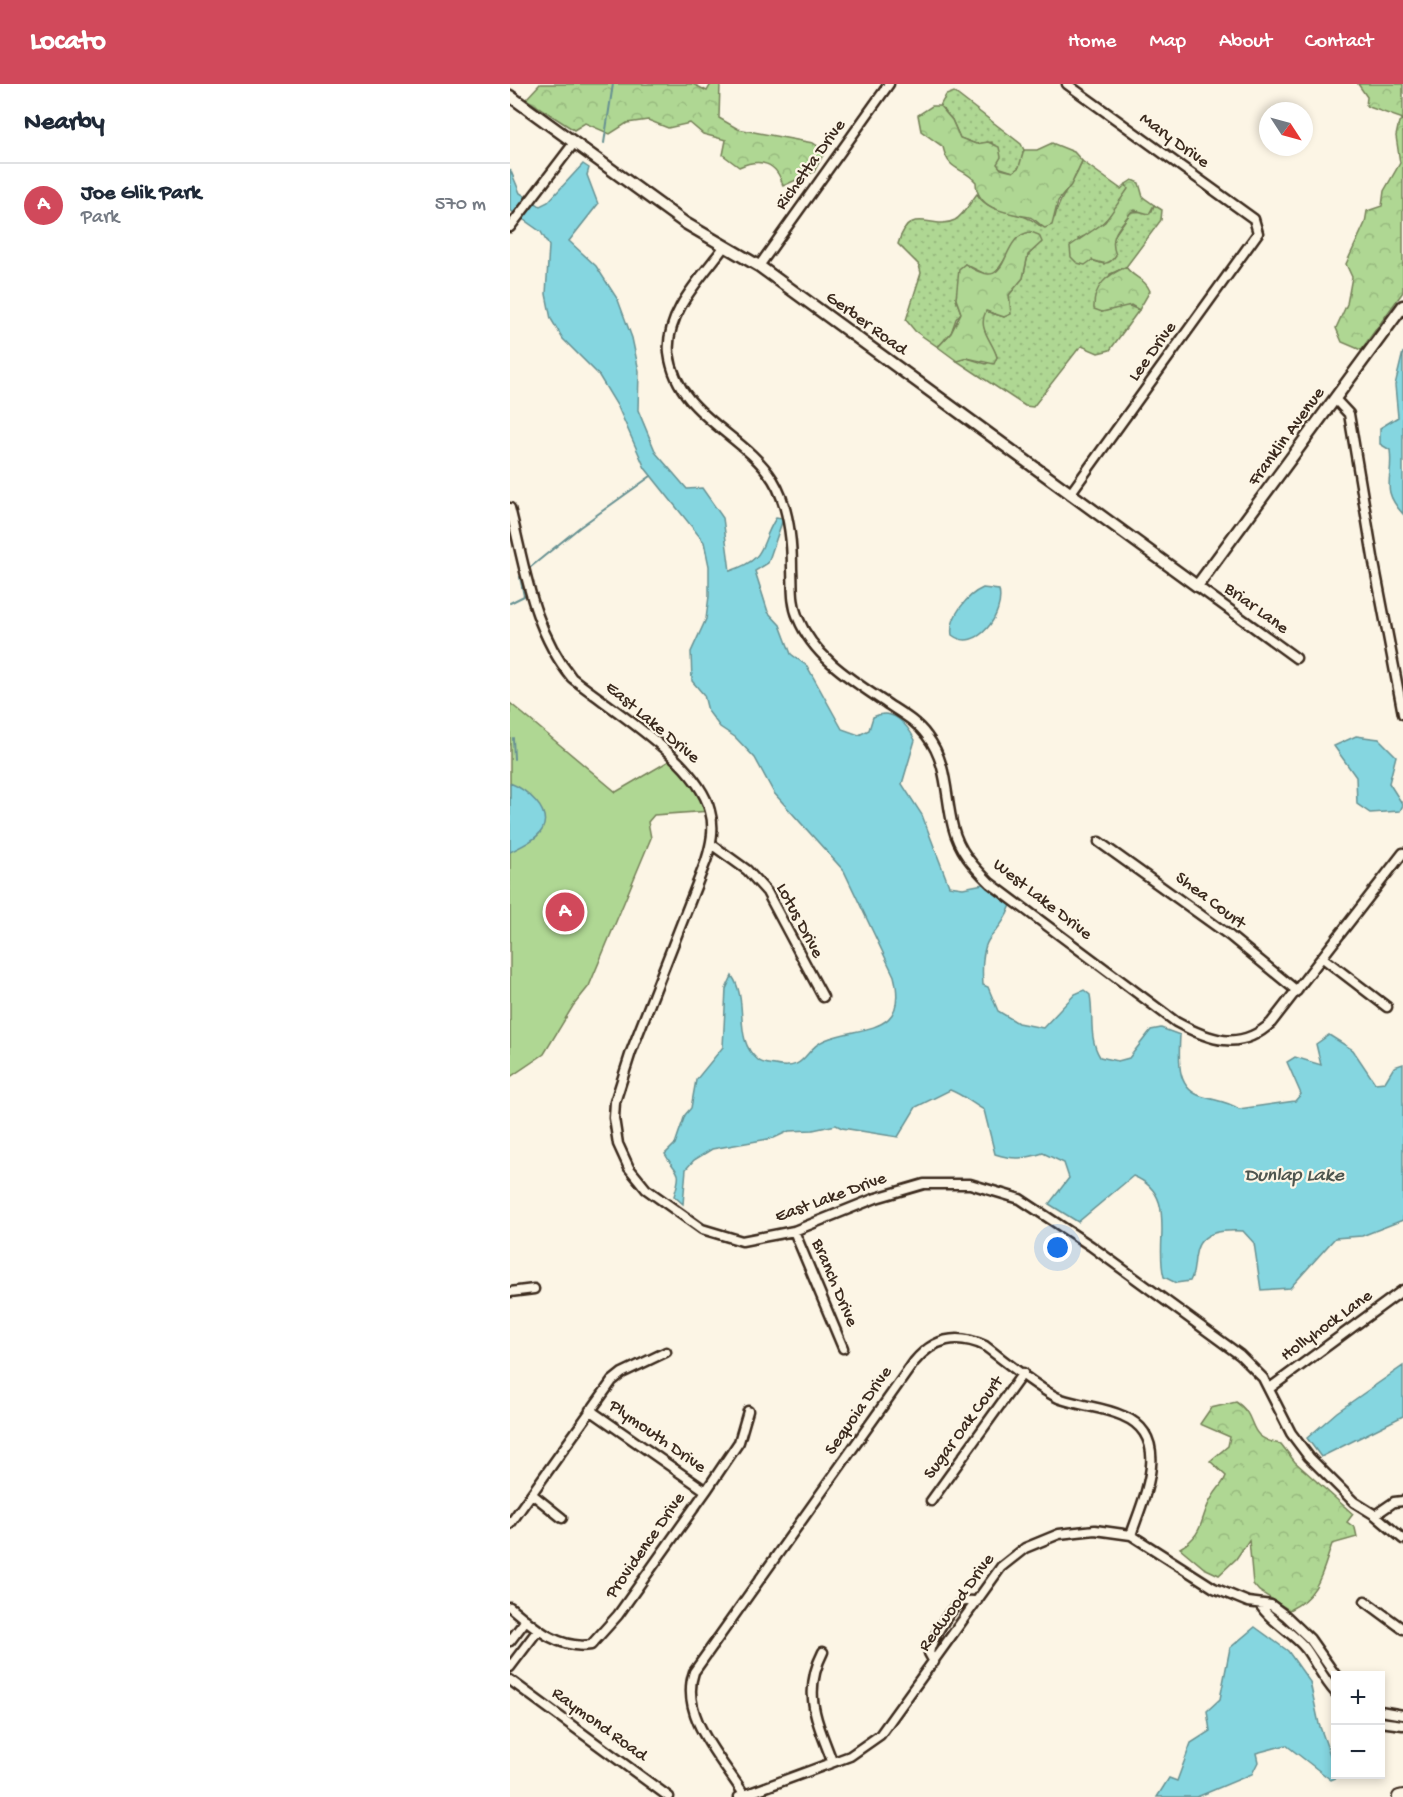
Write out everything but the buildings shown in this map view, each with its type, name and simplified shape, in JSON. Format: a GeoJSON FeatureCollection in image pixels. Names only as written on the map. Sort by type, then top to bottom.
{"type":"FeatureCollection","features":[{"type":"Feature","properties":{"kind":"street","name":"Richetta Drive"},"geometry":{"type":"LineString","coordinates":[[759,266],[889,84]]}},
{"type":"Feature","properties":{"kind":"street","name":"Mary Drive"},"geometry":{"type":"LineString","coordinates":[[1067,84],[1254,219],[1258,228]]}},
{"type":"Feature","properties":{"kind":"street","name":"Gerber Road"},"geometry":{"type":"LineString","coordinates":[[510,96],[685,223],[759,266],[1197,586]]}},
{"type":"Feature","properties":{"kind":"street"},"geometry":{"type":"LineString","coordinates":[[512,224],[574,143]]}},
{"type":"Feature","properties":{"kind":"street","name":"Lee Drive"},"geometry":{"type":"LineString","coordinates":[[1070,494],[1257,238],[1258,228]]}},
{"type":"Feature","properties":{"kind":"street","name":"West Lake Drive"},"geometry":{"type":"LineString","coordinates":[[724,247],[683,304],[672,325],[669,354],[675,374],[697,409],[754,458],[773,481],[788,519],[794,605],[802,626],[840,671],[911,720],[928,737],[945,775],[957,838],[971,864],[1010,899],[1165,1013],[1206,1037],[1228,1042],[1258,1034],[1271,1023],[1403,854]]}},
{"type":"Feature","properties":{"kind":"street","name":"Franklin Avenue"},"geometry":{"type":"LineString","coordinates":[[1197,586],[1403,306]]}},
{"type":"Feature","properties":{"kind":"street"},"geometry":{"type":"LineString","coordinates":[[1335,399],[1349,414],[1403,714]]}},
{"type":"Feature","properties":{"kind":"street","name":"East Lake Drive"},"geometry":{"type":"LineString","coordinates":[[510,508],[538,617],[551,648],[572,678],[655,742],[690,774],[710,811],[711,844],[698,885],[617,1091],[614,1118],[618,1144],[629,1168],[646,1189],[702,1229],[742,1241],[794,1231],[876,1198],[924,1184],[956,1182],[1003,1192],[1035,1208],[1206,1329],[1248,1362],[1269,1388],[1292,1433],[1309,1457],[1354,1502],[1375,1515],[1403,1539]]}},
{"type":"Feature","properties":{"kind":"street","name":"Briar Lane"},"geometry":{"type":"LineString","coordinates":[[1197,586],[1296,658]]}},
{"type":"Feature","properties":{"kind":"street","name":"Shea Court"},"geometry":{"type":"LineString","coordinates":[[1099,842],[1230,936],[1297,991]]}},
{"type":"Feature","properties":{"kind":"street","name":"Lotus Drive"},"geometry":{"type":"LineString","coordinates":[[711,844],[747,870],[767,892],[824,997]]}},
{"type":"Feature","properties":{"kind":"street"},"geometry":{"type":"LineString","coordinates":[[1323,958],[1387,1007]]}},
{"type":"Feature","properties":{"kind":"street","name":"Branch Drive"},"geometry":{"type":"LineString","coordinates":[[794,1231],[843,1347]]}},
{"type":"Feature","properties":{"kind":"street"},"geometry":{"type":"LineString","coordinates":[[510,1292],[534,1289]]}},
{"type":"Feature","properties":{"kind":"street","name":"Hollyhock Lane"},"geometry":{"type":"LineString","coordinates":[[1269,1388],[1403,1290]]}},
{"type":"Feature","properties":{"kind":"street","name":"Sequoia Drive"},"geometry":{"type":"LineString","coordinates":[[741,1795],[694,1712],[690,1696],[694,1672],[925,1350],[945,1339],[972,1340],[985,1346],[1059,1399],[1123,1415],[1137,1425],[1146,1436],[1151,1450],[1152,1472],[1131,1535]]}},
{"type":"Feature","properties":{"kind":"street"},"geometry":{"type":"LineString","coordinates":[[510,1524],[612,1381],[622,1373],[666,1352]]}},
{"type":"Feature","properties":{"kind":"street","name":"Sugar Oak Court"},"geometry":{"type":"LineString","coordinates":[[931,1502],[1023,1373]]}},
{"type":"Feature","properties":{"kind":"street","name":"Plymouth Drive"},"geometry":{"type":"LineString","coordinates":[[590,1410],[706,1491]]}},
{"type":"Feature","properties":{"kind":"street","name":"Providence Drive"},"geometry":{"type":"LineString","coordinates":[[538,1630],[570,1646],[591,1645],[618,1615],[739,1442],[748,1411]]}},
{"type":"Feature","properties":{"kind":"street"},"geometry":{"type":"LineString","coordinates":[[532,1494],[562,1518]]}},
{"type":"Feature","properties":{"kind":"street"},"geometry":{"type":"LineString","coordinates":[[1375,1515],[1394,1502],[1403,1501]]}},
{"type":"Feature","properties":{"kind":"street","name":"Redwood Drive"},"geometry":{"type":"LineString","coordinates":[[741,1795],[859,1751],[880,1736],[1006,1562],[1036,1542],[1059,1534],[1083,1530],[1107,1530],[1131,1535],[1203,1582],[1261,1606],[1271,1605],[1299,1626],[1331,1671]]}},
{"type":"Feature","properties":{"kind":"street"},"geometry":{"type":"LineString","coordinates":[[934,1662],[928,1653],[930,1642],[962,1602],[977,1601]]}},
{"type":"Feature","properties":{"kind":"street"},"geometry":{"type":"LineString","coordinates":[[1365,1601],[1403,1629]]}},
{"type":"Feature","properties":{"kind":"street","name":"Redwood Drive"},"geometry":{"type":"LineString","coordinates":[[1261,1606],[1266,1614],[1305,1648],[1331,1687]]}},
{"type":"Feature","properties":{"kind":"street"},"geometry":{"type":"LineString","coordinates":[[510,1607],[538,1630],[510,1667]]}},
{"type":"Feature","properties":{"kind":"street"},"geometry":{"type":"LineString","coordinates":[[510,1641],[526,1620]]}},
{"type":"Feature","properties":{"kind":"street"},"geometry":{"type":"LineString","coordinates":[[823,1652],[813,1676],[812,1690],[816,1717],[832,1761]]}},
{"type":"Feature","properties":{"kind":"street","name":"Raymond Road"},"geometry":{"type":"LineString","coordinates":[[510,1680],[669,1797]]}},
{"type":"Feature","properties":{"kind":"street"},"geometry":{"type":"LineString","coordinates":[[1385,1712],[1403,1715]]}},
{"type":"Feature","properties":{"kind":"street"},"geometry":{"type":"LineString","coordinates":[[1385,1723],[1403,1725]]}},
{"type":"Feature","properties":{"kind":"green space"},"geometry":{"type":"Polygon","coordinates":[[[540,84],[693,84],[707,91],[711,84],[720,84],[719,118],[738,129],[813,143],[825,151],[814,172],[783,186],[777,172],[772,167],[767,164],[754,163],[739,167],[723,155],[726,140],[703,134],[690,123],[668,128],[648,120],[627,123],[610,134],[585,123],[574,130],[526,99],[540,84]]]}},
{"type":"Feature","properties":{"kind":"green space"},"geometry":{"type":"Polygon","coordinates":[[[1358,84],[1403,84],[1403,119],[1366,106],[1367,97],[1358,84]]]}},
{"type":"Feature","properties":{"kind":"green space"},"geometry":{"type":"Polygon","coordinates":[[[954,92],[1021,144],[1024,150],[1020,167],[1013,172],[998,167],[992,142],[976,144],[960,138],[952,120],[940,106],[946,95],[954,92]]]}},
{"type":"Feature","properties":{"kind":"green space"},"geometry":{"type":"Polygon","coordinates":[[[932,106],[940,106],[952,120],[960,138],[976,144],[988,142],[999,147],[1001,157],[997,164],[1001,169],[1013,172],[1019,167],[1024,150],[1037,150],[1052,143],[1074,152],[1082,161],[1071,185],[1058,201],[1052,225],[1045,228],[1031,218],[995,209],[981,199],[976,182],[952,165],[943,147],[921,131],[918,115],[932,106]]]}},
{"type":"Feature","properties":{"kind":"green space"},"geometry":{"type":"Polygon","coordinates":[[[1403,119],[1403,292],[1361,350],[1342,342],[1336,328],[1347,304],[1352,277],[1346,264],[1365,223],[1367,211],[1382,206],[1384,191],[1400,163],[1396,136],[1399,122],[1403,119]]]}},
{"type":"Feature","properties":{"kind":"green space"},"geometry":{"type":"Polygon","coordinates":[[[1082,161],[1121,189],[1126,184],[1128,189],[1107,218],[1094,230],[1078,239],[1092,260],[1104,264],[1114,236],[1131,212],[1152,211],[1154,205],[1162,210],[1161,220],[1126,267],[1110,274],[1102,312],[1127,305],[1139,310],[1110,350],[1098,353],[1082,346],[1033,407],[1025,406],[957,361],[967,358],[986,364],[997,357],[984,329],[983,317],[985,311],[1004,317],[1011,310],[1009,295],[1023,278],[1028,255],[1034,249],[1031,232],[1020,237],[995,274],[987,275],[965,264],[956,299],[961,313],[951,333],[938,347],[915,331],[906,320],[921,273],[919,265],[898,244],[903,231],[909,224],[915,221],[946,223],[955,220],[977,194],[991,207],[1026,217],[1041,227],[1055,217],[1060,202],[1076,176],[1082,161]]]}},
{"type":"Feature","properties":{"kind":"green space"},"geometry":{"type":"Polygon","coordinates":[[[1132,180],[1139,183],[1143,197],[1154,205],[1149,214],[1135,210],[1131,212],[1116,232],[1113,242],[1116,255],[1111,261],[1103,263],[1092,260],[1085,265],[1077,263],[1071,257],[1070,246],[1105,222],[1128,189],[1126,184],[1132,180]]]}},
{"type":"Feature","properties":{"kind":"green space"},"geometry":{"type":"Polygon","coordinates":[[[1031,232],[1039,235],[1042,242],[1028,255],[1023,278],[1009,295],[1011,314],[1004,317],[986,311],[984,317],[984,329],[997,357],[994,364],[967,358],[957,361],[938,347],[951,333],[961,313],[956,299],[959,269],[965,264],[980,273],[991,274],[998,270],[1013,243],[1020,236],[1031,232]]]}},
{"type":"Feature","properties":{"kind":"green space"},"geometry":{"type":"Polygon","coordinates":[[[1126,267],[1145,283],[1150,291],[1139,310],[1131,305],[1102,312],[1094,309],[1096,294],[1102,282],[1126,267]]]}},
{"type":"Feature","properties":{"kind":"green space"},"geometry":{"type":"Polygon","coordinates":[[[510,703],[616,792],[674,758],[710,811],[654,815],[648,822],[651,838],[589,986],[573,1006],[544,1054],[510,1077],[510,703]]]}},
{"type":"Feature","properties":{"kind":"green space"},"geometry":{"type":"Polygon","coordinates":[[[1236,1402],[1244,1408],[1261,1437],[1281,1444],[1295,1462],[1353,1514],[1347,1522],[1355,1528],[1357,1537],[1332,1544],[1322,1574],[1313,1591],[1289,1610],[1259,1591],[1253,1584],[1249,1540],[1236,1559],[1219,1575],[1204,1568],[1180,1548],[1188,1543],[1198,1531],[1209,1503],[1226,1476],[1210,1461],[1228,1446],[1230,1437],[1200,1424],[1211,1408],[1236,1402]]]}},
{"type":"Feature","properties":{"kind":"water","name":"Dunlap Lake"},"geometry":{"type":"Polygon","coordinates":[[[583,164],[589,168],[587,175],[598,204],[569,241],[596,266],[618,300],[632,338],[639,371],[638,410],[656,453],[687,489],[702,488],[723,518],[730,571],[757,556],[776,518],[783,519],[768,563],[755,571],[768,612],[780,625],[791,654],[807,666],[842,729],[859,735],[869,730],[873,717],[880,714],[893,716],[908,728],[915,740],[902,784],[922,815],[949,886],[963,888],[983,884],[1011,905],[987,943],[983,960],[983,985],[988,987],[998,1011],[1018,1023],[1043,1028],[1075,994],[1084,990],[1090,995],[1094,1042],[1100,1057],[1118,1061],[1129,1058],[1151,1030],[1161,1028],[1180,1035],[1181,1072],[1188,1088],[1204,1097],[1239,1109],[1295,1101],[1301,1094],[1287,1062],[1295,1057],[1321,1065],[1316,1044],[1329,1035],[1353,1050],[1375,1083],[1385,1082],[1394,1067],[1403,1064],[1403,1220],[1362,1236],[1335,1238],[1290,1288],[1261,1290],[1254,1243],[1243,1231],[1221,1231],[1208,1236],[1198,1245],[1190,1281],[1176,1283],[1164,1277],[1160,1207],[1156,1194],[1147,1184],[1133,1176],[1078,1222],[1049,1204],[1069,1178],[1064,1163],[1043,1153],[1019,1158],[995,1154],[984,1110],[950,1090],[916,1107],[898,1137],[842,1128],[836,1125],[813,1130],[789,1131],[774,1138],[712,1149],[694,1160],[686,1169],[683,1204],[674,1196],[678,1176],[665,1154],[675,1144],[685,1115],[691,1108],[696,1080],[723,1047],[726,989],[732,976],[740,997],[743,1031],[750,1051],[762,1062],[785,1066],[799,1063],[812,1049],[825,1040],[867,1029],[889,1019],[895,1009],[897,995],[894,976],[844,871],[774,793],[755,758],[735,737],[720,727],[708,711],[704,695],[692,681],[691,652],[706,619],[709,596],[709,566],[704,542],[645,468],[618,407],[598,374],[563,339],[551,319],[546,294],[549,246],[541,232],[510,210],[510,169],[520,193],[540,206],[548,202],[583,164]]]}},
{"type":"Feature","properties":{"kind":"water"},"geometry":{"type":"Polygon","coordinates":[[[1403,352],[1403,514],[1389,490],[1390,450],[1380,444],[1380,428],[1398,417],[1395,385],[1403,352]]]}},
{"type":"Feature","properties":{"kind":"water"},"geometry":{"type":"Polygon","coordinates":[[[983,588],[999,590],[998,609],[993,619],[987,628],[971,639],[961,639],[952,635],[953,621],[960,607],[983,588]]]}},
{"type":"Feature","properties":{"kind":"water"},"geometry":{"type":"Polygon","coordinates":[[[1356,736],[1379,739],[1396,756],[1389,783],[1403,805],[1400,811],[1370,813],[1357,804],[1356,777],[1334,746],[1356,736]]]}},
{"type":"Feature","properties":{"kind":"water"},"geometry":{"type":"Polygon","coordinates":[[[510,783],[536,801],[544,815],[544,822],[542,830],[536,837],[510,852],[510,783]]]}},
{"type":"Feature","properties":{"kind":"water"},"geometry":{"type":"Polygon","coordinates":[[[1403,1366],[1403,1416],[1321,1457],[1307,1438],[1337,1412],[1403,1366]]]}},
{"type":"Feature","properties":{"kind":"water"},"geometry":{"type":"Polygon","coordinates":[[[1255,1627],[1288,1651],[1310,1682],[1319,1724],[1331,1757],[1331,1779],[1333,1779],[1331,1780],[1286,1745],[1256,1753],[1258,1762],[1252,1774],[1197,1797],[1157,1797],[1169,1778],[1177,1781],[1191,1743],[1210,1731],[1207,1711],[1220,1699],[1230,1648],[1255,1627]]]}},
{"type":"Feature","properties":{"kind":"waterway"},"geometry":{"type":"LineString","coordinates":[[604,143],[613,84]]}},
{"type":"Feature","properties":{"kind":"waterway"},"geometry":{"type":"LineString","coordinates":[[527,570],[580,527],[651,476]]}},
{"type":"Feature","properties":{"kind":"waterway"},"geometry":{"type":"LineString","coordinates":[[510,603],[524,596],[520,577],[523,574]]}},
{"type":"Feature","properties":{"kind":"waterway"},"geometry":{"type":"LineString","coordinates":[[513,738],[514,759]]}},
{"type":"Feature","properties":{"kind":"place","name":"Joe Glik Park"},"geometry":{"type":"Point","coordinates":[565,912]}}]}
